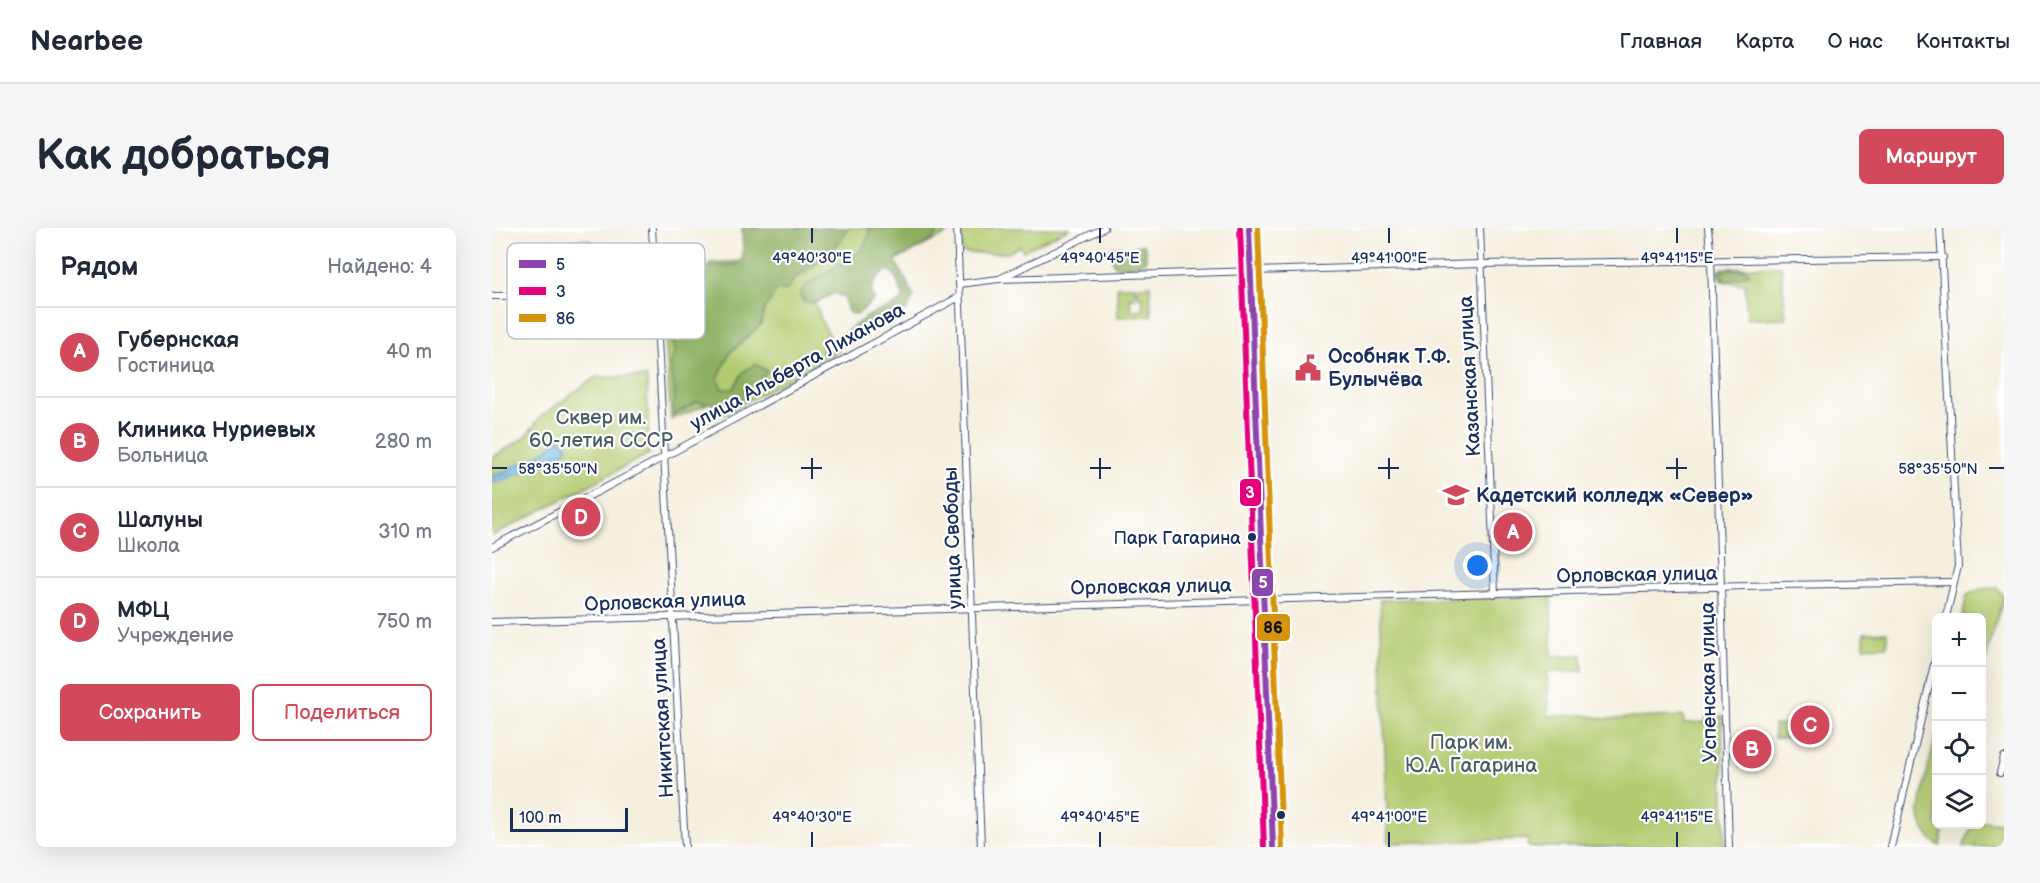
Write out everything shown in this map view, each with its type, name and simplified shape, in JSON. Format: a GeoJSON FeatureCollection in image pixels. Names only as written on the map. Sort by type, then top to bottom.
{"type":"FeatureCollection","features":[{"type":"Feature","properties":{"kind":"main road"},"geometry":{"type":"LineString","coordinates":[[1249,228],[1273,847]]}},
{"type":"Feature","properties":{"kind":"street","name":"Никитская улица"},"geometry":{"type":"LineString","coordinates":[[652,228],[653,243]]}},
{"type":"Feature","properties":{"kind":"street","name":"улица Свободы"},"geometry":{"type":"LineString","coordinates":[[957,228],[981,847]]}},
{"type":"Feature","properties":{"kind":"street"},"geometry":{"type":"LineString","coordinates":[[999,279],[1104,228]]}},
{"type":"Feature","properties":{"kind":"street","name":"Казанская улица"},"geometry":{"type":"LineString","coordinates":[[1480,228],[1495,594]]}},
{"type":"Feature","properties":{"kind":"street","name":"Успенская улица"},"geometry":{"type":"LineString","coordinates":[[1708,228],[1723,588],[1729,847]]}},
{"type":"Feature","properties":{"kind":"street"},"geometry":{"type":"LineString","coordinates":[[1940,228],[1958,566],[1947,613]]}},
{"type":"Feature","properties":{"kind":"street"},"geometry":{"type":"LineString","coordinates":[[959,284],[999,279],[1481,264],[1943,257]]}},
{"type":"Feature","properties":{"kind":"street"},"geometry":{"type":"LineString","coordinates":[[492,296],[507,296]]}},
{"type":"Feature","properties":{"kind":"street","name":"улица Альберта Лиханова"},"geometry":{"type":"LineString","coordinates":[[492,547],[664,457],[959,297]]}},
{"type":"Feature","properties":{"kind":"street","name":"Никитская улица"},"geometry":{"type":"LineString","coordinates":[[658,339],[685,847]]}},
{"type":"Feature","properties":{"kind":"street","name":"Орловская улица"},"geometry":{"type":"LineString","coordinates":[[492,622],[1954,582]]}},
{"type":"Feature","properties":{"kind":"street"},"geometry":{"type":"LineString","coordinates":[[1891,847],[1933,667]]}},
{"type":"Feature","properties":{"kind":"street"},"geometry":{"type":"LineString","coordinates":[[2000,773],[2004,757]]}},
{"type":"Feature","properties":{"kind":"green space"},"geometry":{"type":"Polygon","coordinates":[[[742,228],[849,228],[830,252],[797,277],[787,290],[777,290],[764,309],[761,324],[729,354],[718,379],[722,389],[733,389],[743,372],[755,364],[767,371],[758,385],[740,400],[716,404],[697,402],[673,416],[674,389],[670,367],[675,348],[670,339],[705,339],[705,267],[736,264],[743,258],[742,228]]]}},
{"type":"Feature","properties":{"kind":"green space"},"geometry":{"type":"Polygon","coordinates":[[[744,228],[948,228],[948,233],[815,303],[823,324],[839,351],[722,415],[711,402],[671,420],[665,339],[705,339],[705,321],[713,317],[709,263],[746,261],[744,228]]]}},
{"type":"Feature","properties":{"kind":"green space"},"geometry":{"type":"Polygon","coordinates":[[[868,228],[940,228],[933,239],[895,260],[914,296],[907,310],[837,348],[830,355],[824,356],[821,352],[826,343],[838,338],[870,315],[892,307],[904,298],[894,274],[888,270],[877,279],[872,287],[871,291],[875,299],[857,315],[848,312],[844,297],[833,293],[815,303],[804,302],[800,295],[805,286],[862,250],[870,232],[868,228]]]}},
{"type":"Feature","properties":{"kind":"green space"},"geometry":{"type":"Polygon","coordinates":[[[961,228],[1070,228],[1023,251],[1020,246],[1008,253],[962,253],[961,228]]]}},
{"type":"Feature","properties":{"kind":"green space"},"geometry":{"type":"Polygon","coordinates":[[[583,239],[593,243],[567,243],[583,239]]]}},
{"type":"Feature","properties":{"kind":"green space"},"geometry":{"type":"Polygon","coordinates":[[[1142,244],[1145,247],[1146,260],[1143,263],[1132,267],[1115,266],[1112,261],[1111,248],[1120,246],[1128,249],[1142,244]]]}},
{"type":"Feature","properties":{"kind":"green space"},"geometry":{"type":"Polygon","coordinates":[[[1781,266],[1786,318],[1747,319],[1745,284],[1721,281],[1717,272],[1722,268],[1781,266]]]}},
{"type":"Feature","properties":{"kind":"green space"},"geometry":{"type":"Polygon","coordinates":[[[1736,268],[1748,270],[1749,274],[1723,281],[1725,278],[1720,274],[1721,271],[1736,268]]]}},
{"type":"Feature","properties":{"kind":"green space"},"geometry":{"type":"Polygon","coordinates":[[[1150,285],[1151,316],[1118,317],[1117,286],[1135,286],[1135,298],[1130,298],[1131,310],[1142,310],[1143,298],[1138,297],[1138,286],[1150,285]]]}},
{"type":"Feature","properties":{"kind":"green space","name":"Сквер им. 60-летия СССР"},"geometry":{"type":"Polygon","coordinates":[[[596,377],[647,377],[649,454],[492,536],[492,458],[526,436],[542,415],[596,377]]]}},
{"type":"Feature","properties":{"kind":"green space"},"geometry":{"type":"Polygon","coordinates":[[[1997,588],[2004,597],[1986,660],[1986,613],[1963,613],[1967,595],[1980,589],[1997,588]]]}},
{"type":"Feature","properties":{"kind":"green space","name":"Парк им. Ю.А. Гагарина"},"geometry":{"type":"Polygon","coordinates":[[[1551,596],[1552,656],[1582,655],[1583,671],[1548,672],[1549,716],[1584,715],[1605,719],[1683,716],[1684,723],[1706,722],[1706,717],[1722,716],[1725,847],[1528,847],[1528,839],[1388,843],[1380,600],[1551,596]]]}},
{"type":"Feature","properties":{"kind":"green space"},"geometry":{"type":"Polygon","coordinates":[[[1887,632],[1887,646],[1864,647],[1864,633],[1887,632]]]}},
{"type":"Feature","properties":{"kind":"green space"},"geometry":{"type":"Polygon","coordinates":[[[1791,724],[1791,738],[1774,738],[1774,725],[1791,724]]]}},
{"type":"Feature","properties":{"kind":"green space"},"geometry":{"type":"Polygon","coordinates":[[[1932,751],[1932,829],[1943,829],[1940,846],[1922,825],[1920,810],[1932,751]]]}},
{"type":"Feature","properties":{"kind":"green space"},"geometry":{"type":"Polygon","coordinates":[[[1986,821],[2002,823],[2001,847],[1963,847],[1971,829],[1986,829],[1986,821]]]}},
{"type":"Feature","properties":{"kind":"water"},"geometry":{"type":"Polygon","coordinates":[[[560,438],[568,447],[565,452],[494,483],[495,475],[544,452],[560,438]]]}},
{"type":"Feature","properties":{"kind":"transit line","name":"3"},"geometry":{"type":"LineString","coordinates":[[1240,228],[1264,847]]}},
{"type":"Feature","properties":{"kind":"transit line","name":"5"},"geometry":{"type":"LineString","coordinates":[[1249,228],[1273,847]]}},
{"type":"Feature","properties":{"kind":"transit line","name":"86"},"geometry":{"type":"LineString","coordinates":[[1258,228],[1282,847]]}},
{"type":"Feature","properties":{"kind":"place","name":"Особняк Т.Ф. Булычёва"},"geometry":{"type":"Point","coordinates":[1308,368]}},
{"type":"Feature","properties":{"kind":"place","name":"Кадетский колледж «Север»"},"geometry":{"type":"Point","coordinates":[1456,495]}},
{"type":"Feature","properties":{"kind":"place","name":"МФЦ"},"geometry":{"type":"Point","coordinates":[581,517]}},
{"type":"Feature","properties":{"kind":"place","name":"Губернская"},"geometry":{"type":"Point","coordinates":[1513,532]}},
{"type":"Feature","properties":{"kind":"place","name":"Парк Гагарина"},"geometry":{"type":"Point","coordinates":[1252,537]}},
{"type":"Feature","properties":{"kind":"place","name":"Шалуны"},"geometry":{"type":"Point","coordinates":[1810,725]}},
{"type":"Feature","properties":{"kind":"place","name":"Клиника Нуриевых"},"geometry":{"type":"Point","coordinates":[1752,749]}}]}
